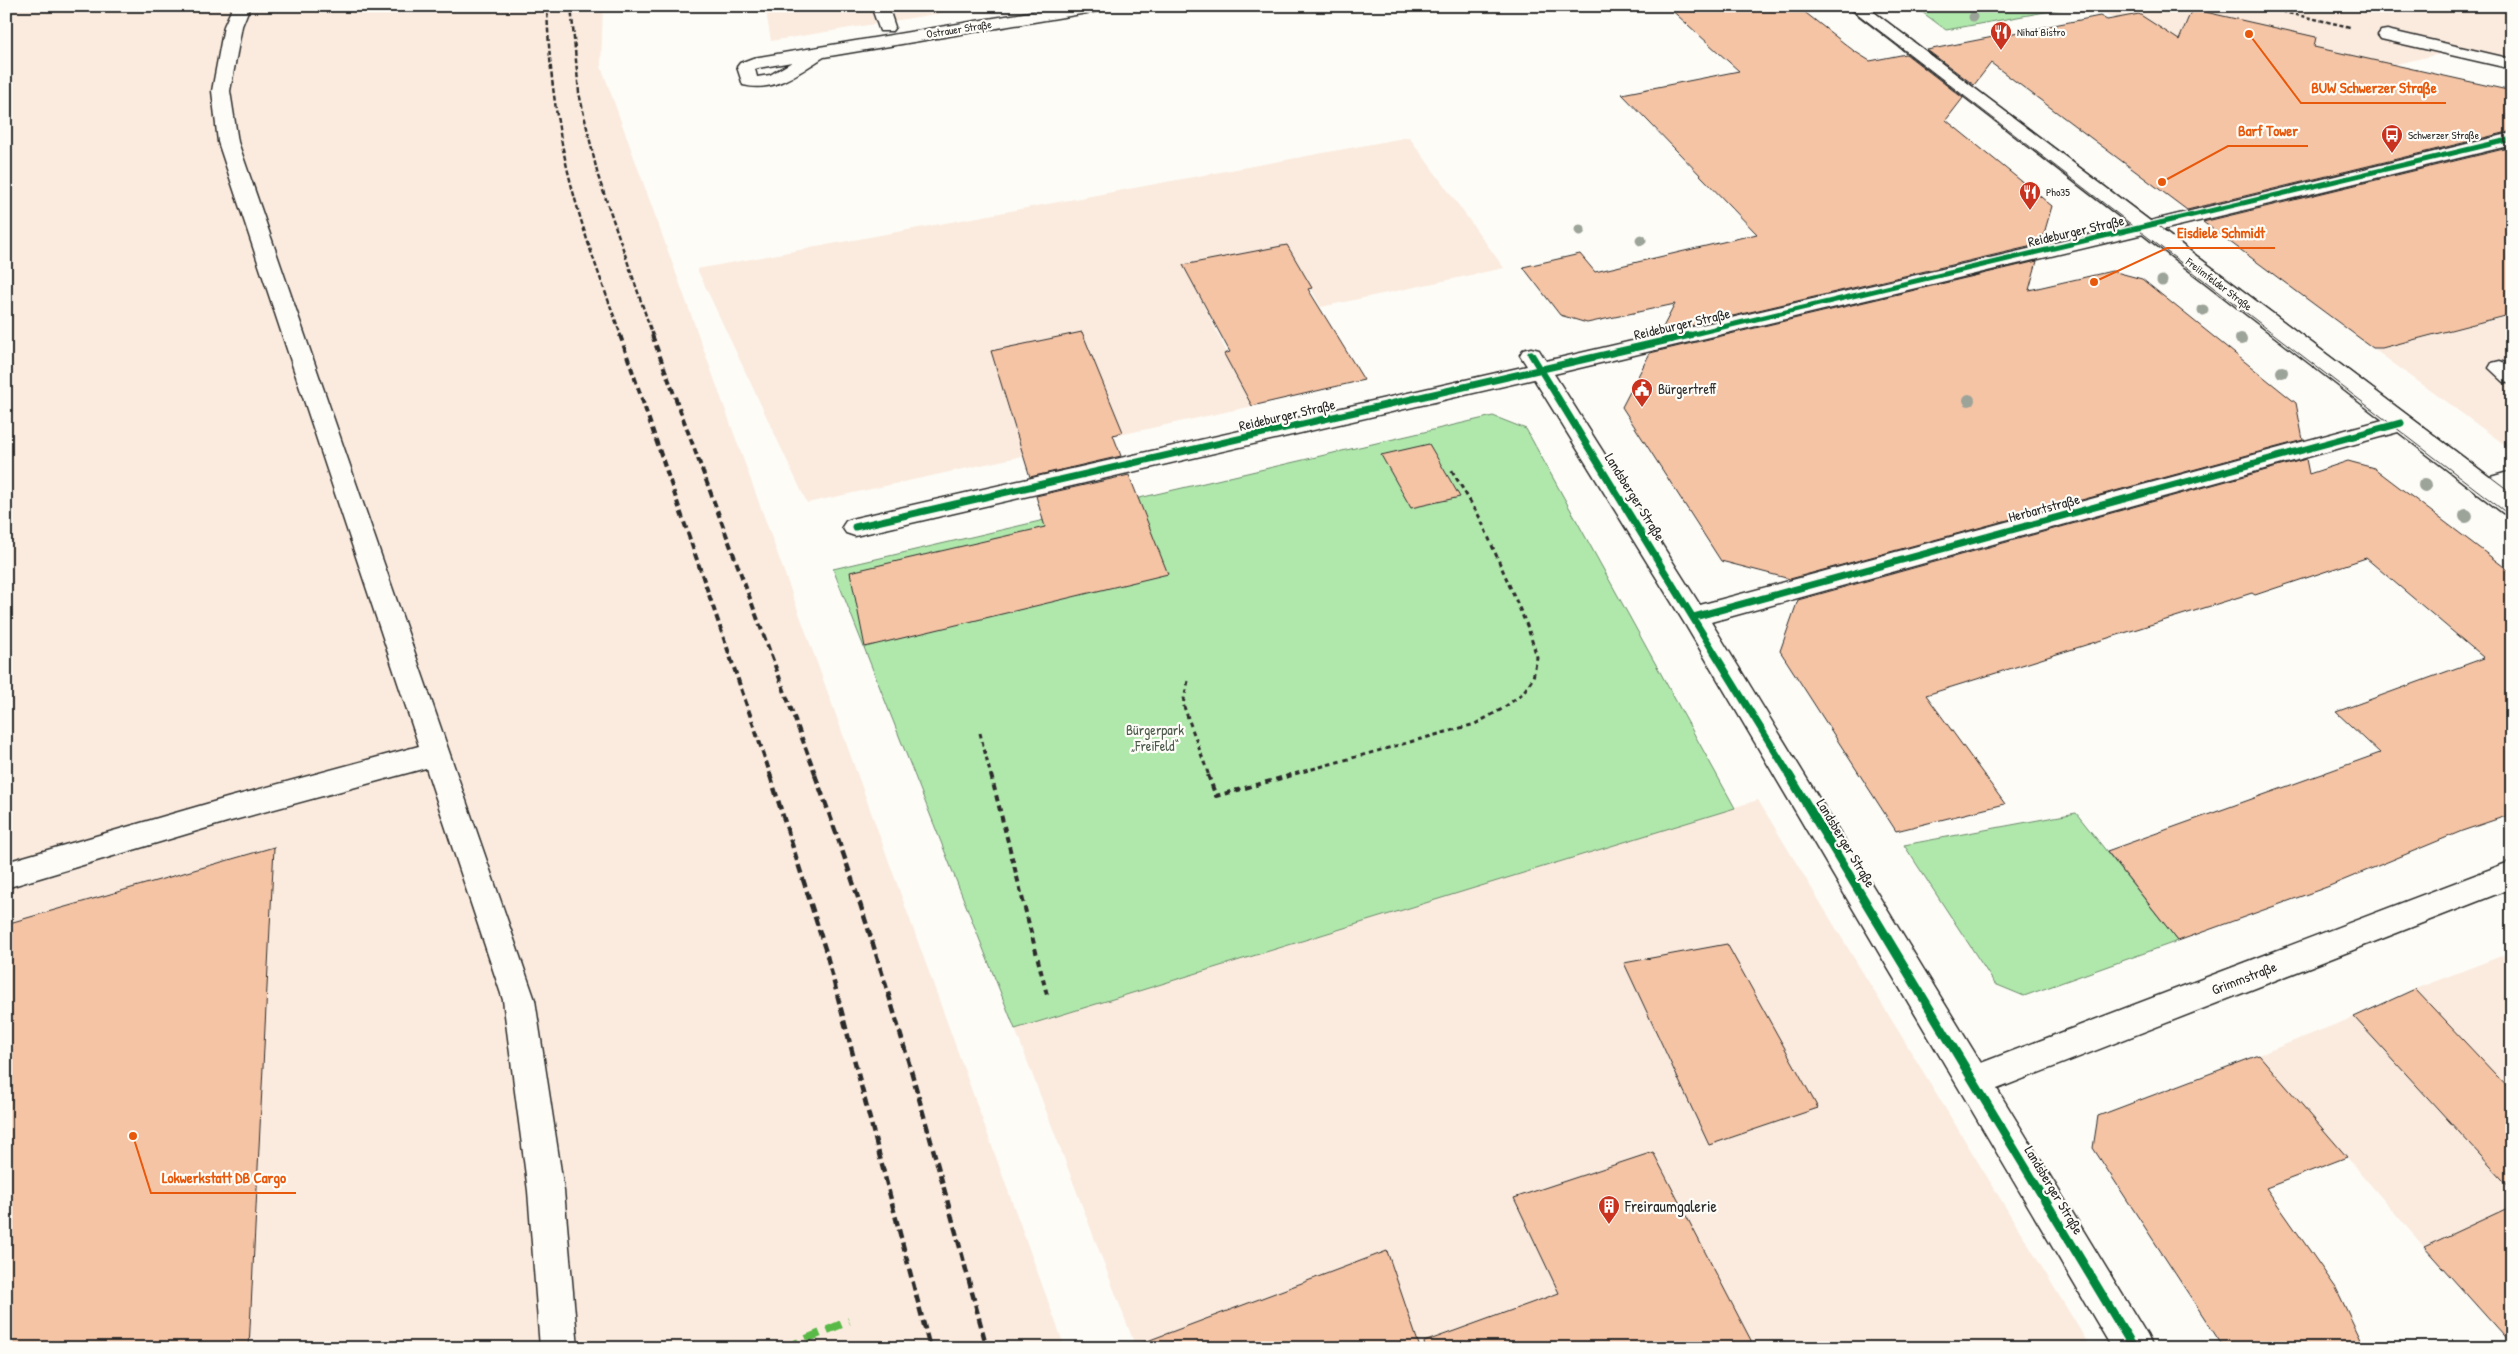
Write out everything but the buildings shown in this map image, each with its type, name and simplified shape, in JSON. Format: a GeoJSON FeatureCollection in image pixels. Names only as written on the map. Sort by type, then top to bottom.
{"type":"FeatureCollection","features":[{"type":"Feature","properties":{"kind":"street"},"geometry":{"type":"LineString","coordinates":[[242,6],[233,26],[221,91],[228,142],[437,753],[519,1000],[546,1191],[559,1348]]}},
{"type":"Feature","properties":{"kind":"street"},"geometry":{"type":"LineString","coordinates":[[879,6],[886,27]]}},
{"type":"Feature","properties":{"kind":"street","name":"Ostrauer Straße"},"geometry":{"type":"LineString","coordinates":[[819,52],[1099,6]]}},
{"type":"Feature","properties":{"kind":"street","name":"Freiimfelder Straße"},"geometry":{"type":"LineString","coordinates":[[1855,6],[2512,507]]}},
{"type":"Feature","properties":{"kind":"street"},"geometry":{"type":"LineString","coordinates":[[2387,35],[2512,64]]}},
{"type":"Feature","properties":{"kind":"street","name":"Reideburger Straße"},"geometry":{"type":"LineString","coordinates":[[855,526],[1536,362],[2146,228],[2512,139]]}},
{"type":"Feature","properties":{"kind":"street","name":"Landsberger Straße"},"geometry":{"type":"LineString","coordinates":[[1536,362],[1694,617],[2134,1348]]}},
{"type":"Feature","properties":{"kind":"street","name":"Herbartstraße"},"geometry":{"type":"LineString","coordinates":[[1694,617],[2401,423]]}},
{"type":"Feature","properties":{"kind":"street"},"geometry":{"type":"LineString","coordinates":[[2485,487],[2512,479]]}},
{"type":"Feature","properties":{"kind":"street"},"geometry":{"type":"LineString","coordinates":[[6,874],[437,753]]}},
{"type":"Feature","properties":{"kind":"street","name":"Grimmstraße"},"geometry":{"type":"LineString","coordinates":[[1975,1082],[2512,874]]}},
{"type":"Feature","properties":{"kind":"path"},"geometry":{"type":"LineString","coordinates":[[2257,6],[2387,35]]}},
{"type":"Feature","properties":{"kind":"path"},"geometry":{"type":"LineString","coordinates":[[1188,681],[1183,704],[1216,796],[1475,724],[1502,709],[1522,693],[1533,678],[1537,657],[1528,628],[1480,518],[1450,469]]}},
{"type":"Feature","properties":{"kind":"path"},"geometry":{"type":"LineString","coordinates":[[980,733],[1047,994]]}},
{"type":"Feature","properties":{"kind":"shaded area"},"geometry":{"type":"Polygon","coordinates":[[[6,6],[603,6],[601,66],[1065,1348],[6,1348],[6,6]]]}},
{"type":"Feature","properties":{"kind":"shaded area"},"geometry":{"type":"Polygon","coordinates":[[[765,6],[984,6],[771,41],[765,6]]]}},
{"type":"Feature","properties":{"kind":"shaded area"},"geometry":{"type":"Polygon","coordinates":[[[2094,6],[2512,6],[2512,66],[2449,52],[2366,71],[2232,97],[2094,6]]]}},
{"type":"Feature","properties":{"kind":"shaded area"},"geometry":{"type":"Polygon","coordinates":[[[1409,137],[1504,268],[1321,307],[1286,245],[1184,265],[1253,406],[807,503],[697,269],[1409,137]]]}},
{"type":"Feature","properties":{"kind":"shaded area"},"geometry":{"type":"Polygon","coordinates":[[[2512,285],[2512,450],[2375,350],[2508,316],[2477,294],[2512,285]]]}},
{"type":"Feature","properties":{"kind":"shaded area"},"geometry":{"type":"Polygon","coordinates":[[[1758,800],[2091,1348],[1136,1348],[1015,1029],[1758,800]]]}},
{"type":"Feature","properties":{"kind":"shaded area"},"geometry":{"type":"Polygon","coordinates":[[[2512,952],[2512,1092],[2415,989],[2512,952]]]}},
{"type":"Feature","properties":{"kind":"shaded area"},"geometry":{"type":"Polygon","coordinates":[[[2354,1017],[2512,1190],[2512,1206],[2424,1247],[2259,1055],[2354,1017]]]}},
{"type":"Feature","properties":{"kind":"green space"},"geometry":{"type":"Polygon","coordinates":[[[1914,6],[2078,6],[1946,30],[1914,6]]]}},
{"type":"Feature","properties":{"kind":"green space","name":"Bürgerpark „FreiFeld“"},"geometry":{"type":"Polygon","coordinates":[[[1493,416],[1526,429],[1735,808],[1015,1029],[833,569],[1493,416]]]}},
{"type":"Feature","properties":{"kind":"green space"},"geometry":{"type":"Polygon","coordinates":[[[2076,813],[2178,941],[2024,996],[1995,984],[1904,845],[2076,813]]]}},
{"type":"Feature","properties":{"kind":"tram line"},"geometry":{"type":"LineString","coordinates":[[1847,6],[2512,517]]}},
{"type":"Feature","properties":{"kind":"tram line"},"geometry":{"type":"LineString","coordinates":[[1867,6],[2512,493]]}},
{"type":"Feature","properties":{"kind":"railway"},"geometry":{"type":"LineString","coordinates":[[547,6],[552,82],[570,181],[587,239],[621,336]]}},
{"type":"Feature","properties":{"kind":"railway"},"geometry":{"type":"LineString","coordinates":[[571,6],[579,93],[598,176],[653,336]]}},
{"type":"Feature","properties":{"kind":"railway"},"geometry":{"type":"LineString","coordinates":[[620,335],[771,776]]}},
{"type":"Feature","properties":{"kind":"railway"},"geometry":{"type":"LineString","coordinates":[[652,335],[816,776]]}},
{"type":"Feature","properties":{"kind":"railway"},"geometry":{"type":"LineString","coordinates":[[770,775],[826,952],[930,1348]]}},
{"type":"Feature","properties":{"kind":"railway"},"geometry":{"type":"LineString","coordinates":[[815,775],[864,916],[908,1059],[987,1348]]}},
{"type":"Feature","properties":{"kind":"marked path"},"geometry":{"type":"LineString","coordinates":[[785,1348],[849,1321]]}},
{"type":"Feature","properties":{"kind":"cycle path"},"geometry":{"type":"LineString","coordinates":[[855,527],[1891,288],[2512,139]]}},
{"type":"Feature","properties":{"kind":"cycle path"},"geometry":{"type":"LineString","coordinates":[[1531,354],[1694,617],[2134,1348]]}},
{"type":"Feature","properties":{"kind":"cycle path"},"geometry":{"type":"LineString","coordinates":[[1694,617],[2401,423]]}},
{"type":"Feature","properties":{"kind":"place","name":"BUW Schwerzer Straße"},"geometry":{"type":"Point","coordinates":[2249,34]}},
{"type":"Feature","properties":{"kind":"place","name":"Nihat Bistro"},"geometry":{"type":"Point","coordinates":[2001,51]}},
{"type":"Feature","properties":{"kind":"place","name":"Schwerzer Straße"},"geometry":{"type":"Point","coordinates":[2392,154]}},
{"type":"Feature","properties":{"kind":"place","name":"Barf Tower"},"geometry":{"type":"Point","coordinates":[2162,182]}},
{"type":"Feature","properties":{"kind":"place","name":"Pho35"},"geometry":{"type":"Point","coordinates":[2030,211]}},
{"type":"Feature","properties":{"kind":"place","name":"Eisdiele Schmidt"},"geometry":{"type":"Point","coordinates":[2094,282]}},
{"type":"Feature","properties":{"kind":"place","name":"Bürgertreff"},"geometry":{"type":"Point","coordinates":[1642,408]}},
{"type":"Feature","properties":{"kind":"place","name":"Lokwerkstatt DB Cargo"},"geometry":{"type":"Point","coordinates":[133,1136]}},
{"type":"Feature","properties":{"kind":"place","name":"Freiraumgalerie"},"geometry":{"type":"Point","coordinates":[1609,1225]}}]}
